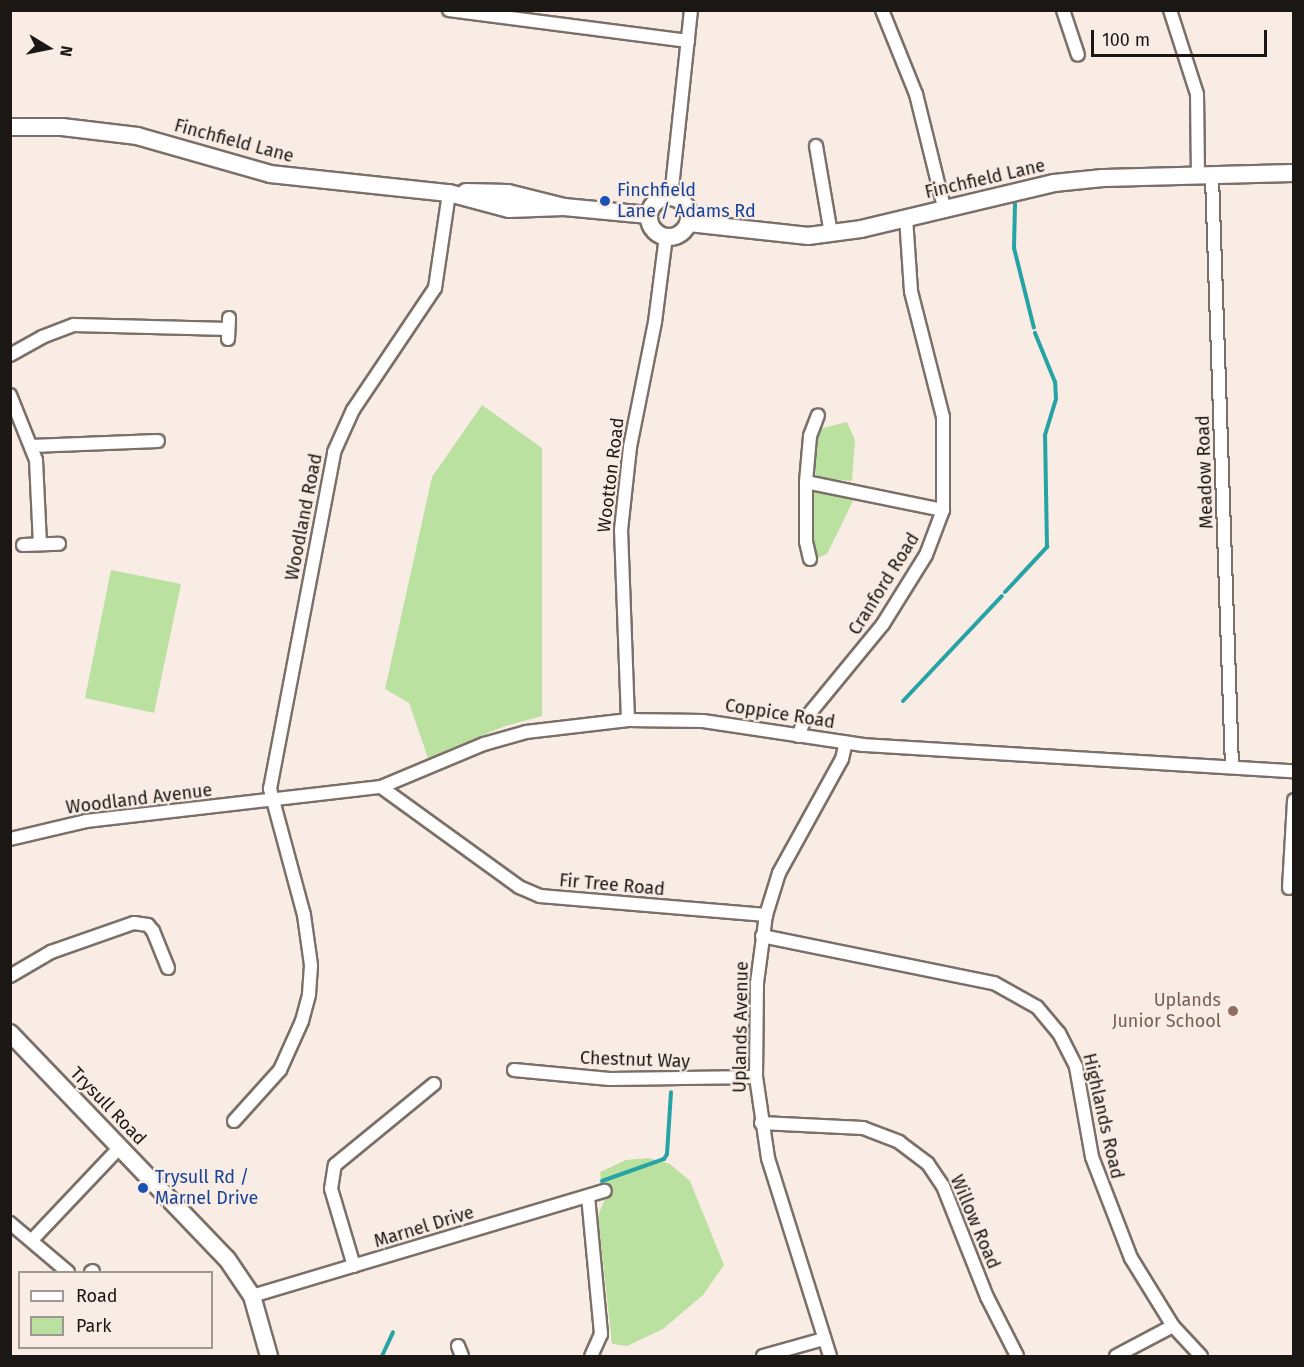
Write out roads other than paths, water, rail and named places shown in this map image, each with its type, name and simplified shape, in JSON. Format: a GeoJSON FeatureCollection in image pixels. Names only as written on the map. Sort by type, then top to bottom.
{"type":"FeatureCollection","features":[{"type":"Feature","properties":{"kind":"street"},"geometry":{"type":"LineString","coordinates":[[449,10],[688,40]]}},
{"type":"Feature","properties":{"kind":"street"},"geometry":{"type":"LineString","coordinates":[[671,197],[691,10]]}},
{"type":"Feature","properties":{"kind":"street"},"geometry":{"type":"LineString","coordinates":[[882,10],[915,94],[944,207]]}},
{"type":"Feature","properties":{"kind":"street"},"geometry":{"type":"LineString","coordinates":[[1063,10],[1078,55]]}},
{"type":"Feature","properties":{"kind":"street","name":"Meadow Road"},"geometry":{"type":"LineString","coordinates":[[1170,10],[1197,94],[1205,177],[1232,766]]}},
{"type":"Feature","properties":{"kind":"street","name":"Finchfield Lane"},"geometry":{"type":"LineString","coordinates":[[10,127],[118,133],[270,174],[448,193],[509,208],[564,207],[649,215]]}},
{"type":"Feature","properties":{"kind":"street"},"geometry":{"type":"LineString","coordinates":[[816,146],[831,234]]}},
{"type":"Feature","properties":{"kind":"street","name":"Finchfield Lane"},"geometry":{"type":"LineString","coordinates":[[689,223],[782,236],[831,234],[1054,183],[1103,178],[1293,173]]}},
{"type":"Feature","properties":{"kind":"street","name":"Woodland Road"},"geometry":{"type":"LineString","coordinates":[[234,1121],[280,1070],[302,1021],[309,994],[311,965],[304,915],[270,789],[334,452],[354,410],[435,288],[448,193]]}},
{"type":"Feature","properties":{"kind":"street"},"geometry":{"type":"LineString","coordinates":[[671,197],[685,205],[689,223],[680,233],[666,236],[654,229],[649,215],[660,200],[671,197]]}},
{"type":"Feature","properties":{"kind":"street","name":"Cranford Road"},"geometry":{"type":"LineString","coordinates":[[798,736],[805,718],[883,624],[926,555],[943,510],[943,417],[911,291],[906,218]]}},
{"type":"Feature","properties":{"kind":"street","name":"Wootton Road"},"geometry":{"type":"LineString","coordinates":[[628,720],[621,531],[630,447],[655,322],[666,236]]}},
{"type":"Feature","properties":{"kind":"street"},"geometry":{"type":"LineString","coordinates":[[10,355],[42,336],[74,325],[228,328]]}},
{"type":"Feature","properties":{"kind":"street"},"geometry":{"type":"LineString","coordinates":[[10,395],[31,446],[37,469],[40,544]]}},
{"type":"Feature","properties":{"kind":"street"},"geometry":{"type":"LineString","coordinates":[[810,559],[806,542],[806,482],[810,436],[818,415]]}},
{"type":"Feature","properties":{"kind":"street"},"geometry":{"type":"LineString","coordinates":[[31,446],[158,441]]}},
{"type":"Feature","properties":{"kind":"street"},"geometry":{"type":"LineString","coordinates":[[806,482],[943,510]]}},
{"type":"Feature","properties":{"kind":"street"},"geometry":{"type":"LineString","coordinates":[[23,545],[59,544]]}},
{"type":"Feature","properties":{"kind":"street","name":"Coppice Road"},"geometry":{"type":"LineString","coordinates":[[273,802],[381,787],[484,744],[526,732],[628,720],[704,721],[846,742],[1293,771]]}},
{"type":"Feature","properties":{"kind":"street","name":"Uplands Avenue"},"geometry":{"type":"LineString","coordinates":[[830,1356],[768,1158],[761,1123],[756,1077],[757,984],[762,936],[778,873],[842,759],[846,742]]}},
{"type":"Feature","properties":{"kind":"street","name":"Fir Tree Road"},"geometry":{"type":"LineString","coordinates":[[381,787],[519,887],[540,896],[566,901],[766,915]]}},
{"type":"Feature","properties":{"kind":"street"},"geometry":{"type":"LineString","coordinates":[[1289,888],[1293,800]]}},
{"type":"Feature","properties":{"kind":"street","name":"Woodland Avenue"},"geometry":{"type":"LineString","coordinates":[[10,839],[86,820],[273,802]]}},
{"type":"Feature","properties":{"kind":"street"},"geometry":{"type":"LineString","coordinates":[[10,976],[51,952],[134,923],[148,925],[153,931],[168,968]]}},
{"type":"Feature","properties":{"kind":"street","name":"Highlands Road"},"geometry":{"type":"LineString","coordinates":[[762,936],[994,983],[1037,1007],[1059,1033],[1076,1067],[1092,1157],[1112,1218],[1131,1258],[1173,1326],[1201,1356]]}},
{"type":"Feature","properties":{"kind":"street","name":"Trysull Road"},"geometry":{"type":"LineString","coordinates":[[10,1033],[121,1146],[227,1259],[252,1296],[269,1356]]}},
{"type":"Feature","properties":{"kind":"street","name":"Chestnut Way"},"geometry":{"type":"LineString","coordinates":[[514,1070],[650,1080],[756,1077]]}},
{"type":"Feature","properties":{"kind":"street"},"geometry":{"type":"LineString","coordinates":[[354,1266],[331,1189],[335,1165],[434,1084]]}},
{"type":"Feature","properties":{"kind":"street","name":"Willow Road"},"geometry":{"type":"LineString","coordinates":[[761,1123],[863,1128],[899,1142],[928,1164],[943,1186],[974,1266],[1017,1356]]}},
{"type":"Feature","properties":{"kind":"street"},"geometry":{"type":"LineString","coordinates":[[32,1240],[121,1146]]}},
{"type":"Feature","properties":{"kind":"street","name":"Marnel Drive"},"geometry":{"type":"LineString","coordinates":[[252,1296],[605,1191]]}},
{"type":"Feature","properties":{"kind":"street"},"geometry":{"type":"LineString","coordinates":[[588,1196],[602,1334],[591,1356]]}},
{"type":"Feature","properties":{"kind":"street"},"geometry":{"type":"LineString","coordinates":[[10,1223],[67,1271]]}},
{"type":"Feature","properties":{"kind":"street"},"geometry":{"type":"LineString","coordinates":[[1116,1356],[1173,1326]]}},
{"type":"Feature","properties":{"kind":"street"},"geometry":{"type":"LineString","coordinates":[[763,1356],[824,1339]]}},
{"type":"Feature","properties":{"kind":"waterway"},"geometry":{"type":"LineString","coordinates":[[1015,204],[1014,248],[1034,328]]}},
{"type":"Feature","properties":{"kind":"waterway"},"geometry":{"type":"LineString","coordinates":[[1005,592],[1047,547],[1045,435],[1056,399],[1055,382],[1035,333]]}},
{"type":"Feature","properties":{"kind":"waterway"},"geometry":{"type":"LineString","coordinates":[[903,701],[1002,596]]}},
{"type":"Feature","properties":{"kind":"waterway"},"geometry":{"type":"LineString","coordinates":[[602,1181],[664,1159],[667,1154],[671,1092]]}},
{"type":"Feature","properties":{"kind":"waterway"},"geometry":{"type":"LineString","coordinates":[[382,1356],[393,1332]]}},
{"type":"Feature","properties":{"kind":"place","name":"Finchfield Lane / Adams Rd"},"geometry":{"type":"Point","coordinates":[605,201]}},
{"type":"Feature","properties":{"kind":"place","name":"Uplands Junior School"},"geometry":{"type":"Point","coordinates":[1233,1011]}},
{"type":"Feature","properties":{"kind":"place","name":"Trysull Rd / Marnel Drive"},"geometry":{"type":"Point","coordinates":[143,1188]}}]}
